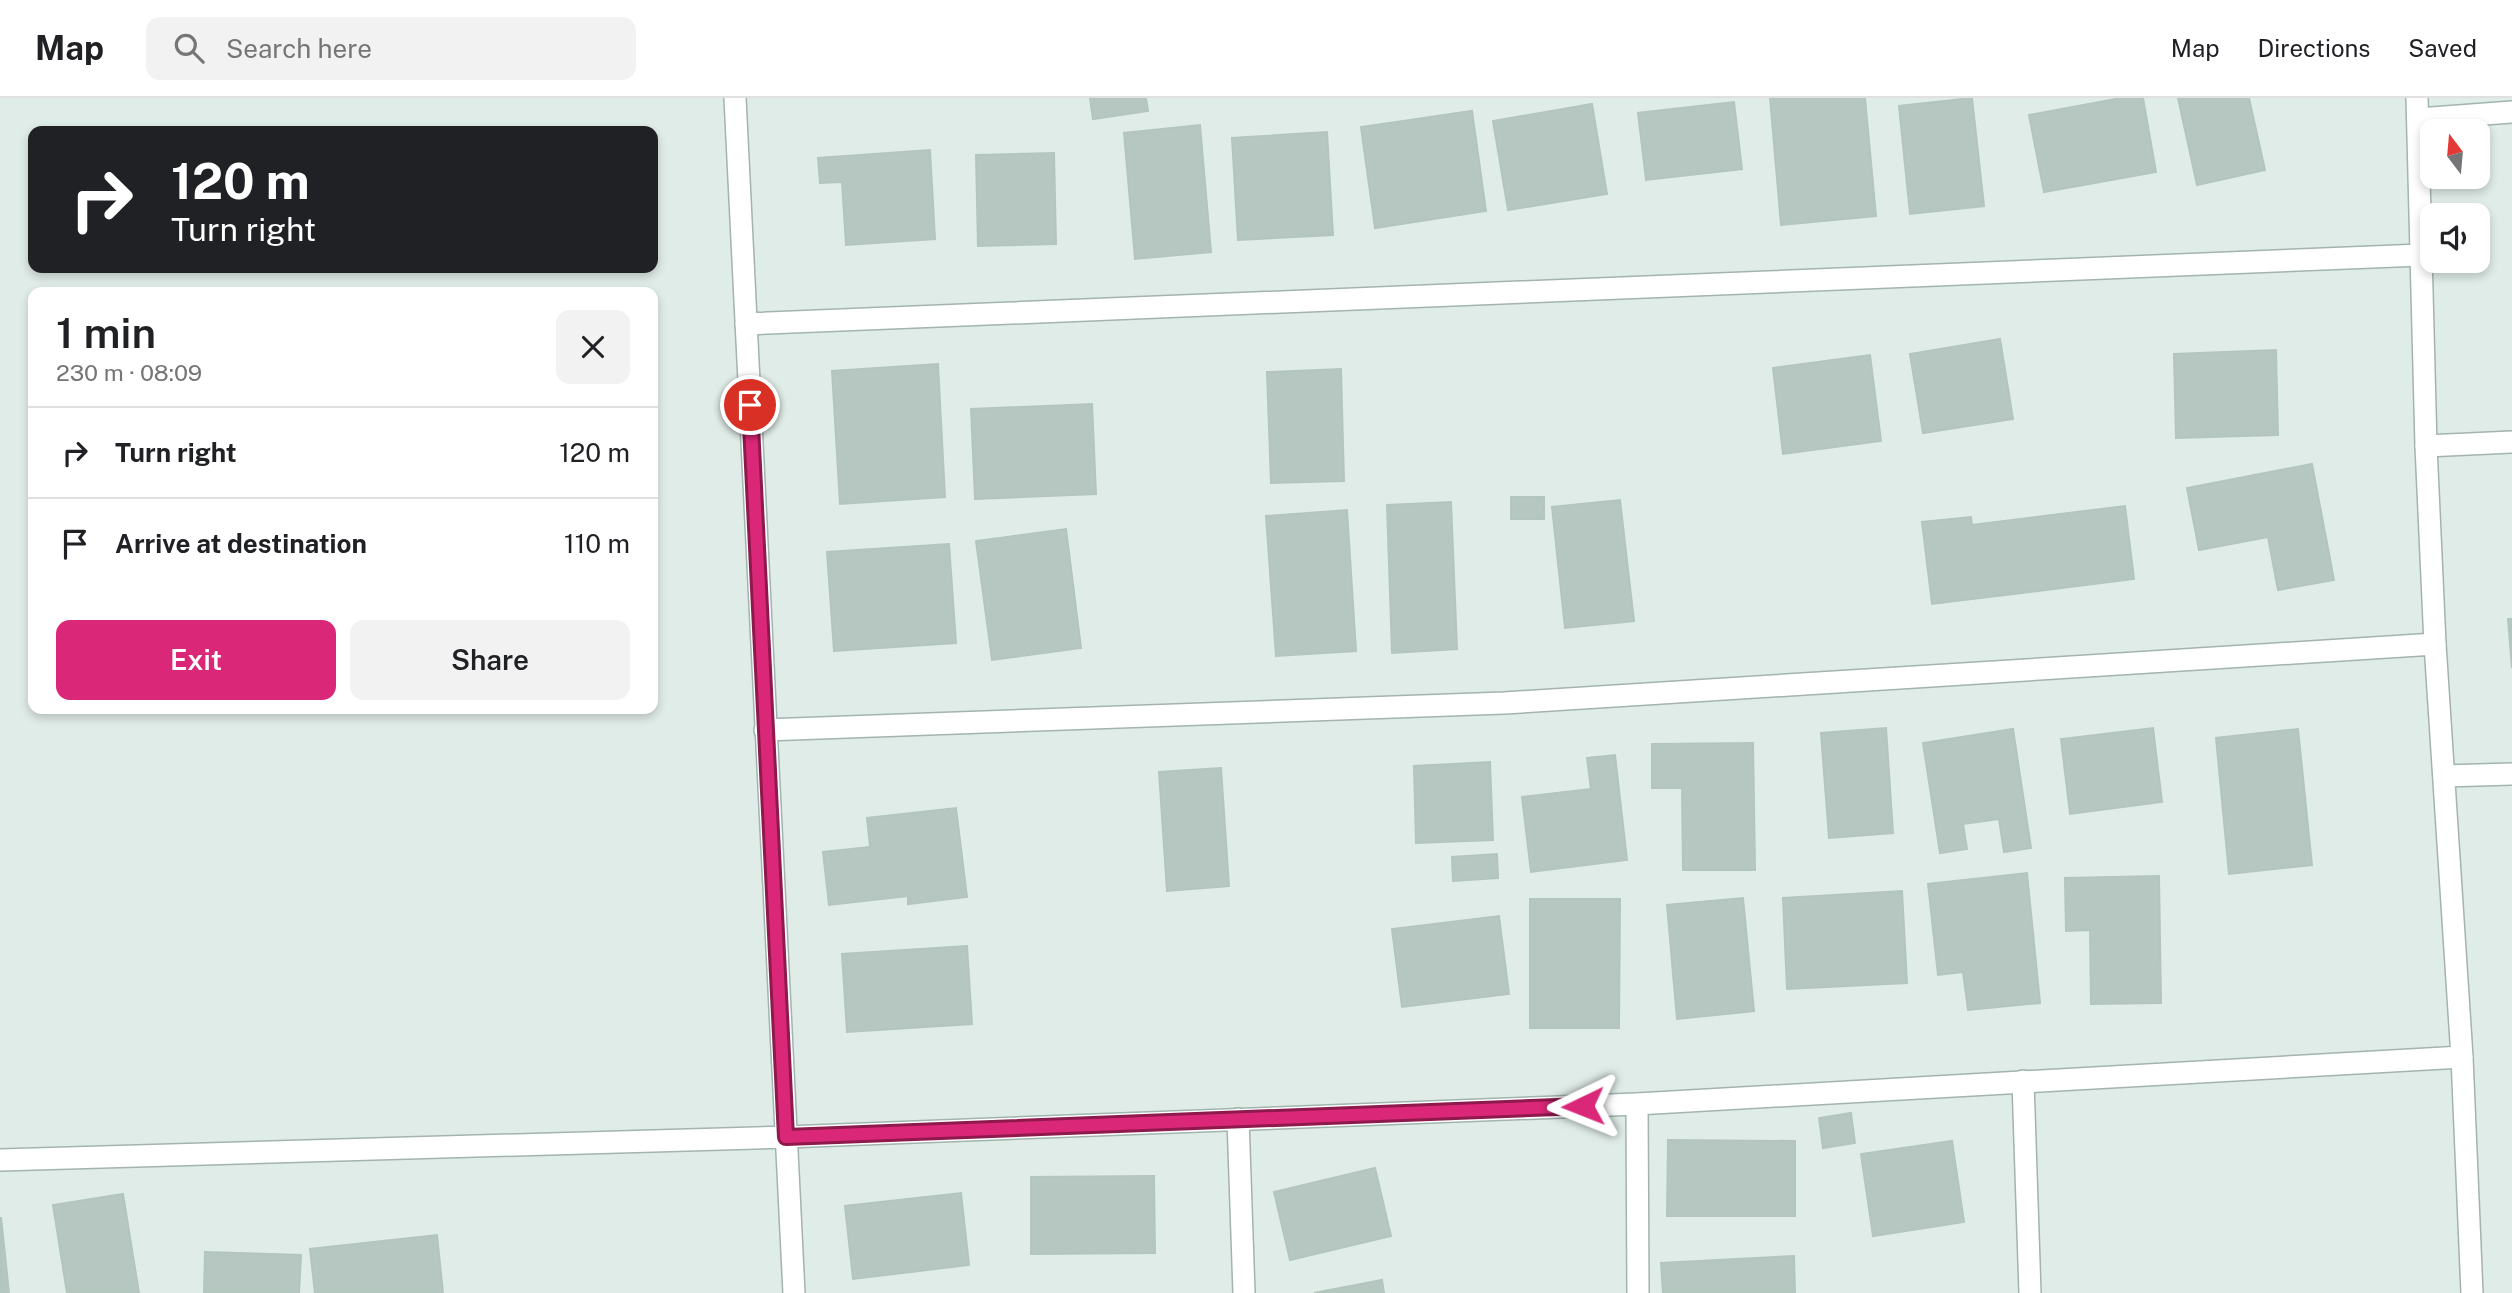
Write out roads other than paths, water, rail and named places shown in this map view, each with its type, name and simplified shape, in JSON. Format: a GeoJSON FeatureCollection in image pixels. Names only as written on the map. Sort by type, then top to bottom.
{"type":"FeatureCollection","features":[{"type":"Feature","properties":{"kind":"street"},"geometry":{"type":"LineString","coordinates":[[735,98],[794,1293]]}},
{"type":"Feature","properties":{"kind":"street"},"geometry":{"type":"LineString","coordinates":[[2420,206],[2418,108],[2512,112]]}},
{"type":"Feature","properties":{"kind":"street"},"geometry":{"type":"LineString","coordinates":[[746,324],[2420,255]]}},
{"type":"Feature","properties":{"kind":"street"},"geometry":{"type":"LineString","coordinates":[[2421,273],[2435,644],[2462,1057],[2472,1293]]}},
{"type":"Feature","properties":{"kind":"street"},"geometry":{"type":"LineString","coordinates":[[2426,446],[2512,442]]}},
{"type":"Feature","properties":{"kind":"street"},"geometry":{"type":"LineString","coordinates":[[765,730],[1504,703],[2435,644]]}},
{"type":"Feature","properties":{"kind":"street"},"geometry":{"type":"LineString","coordinates":[[2444,776],[2512,774]]}},
{"type":"Feature","properties":{"kind":"street"},"geometry":{"type":"LineString","coordinates":[[0,1160],[786,1137],[1637,1104],[2462,1057]]}},
{"type":"Feature","properties":{"kind":"street"},"geometry":{"type":"LineString","coordinates":[[2023,1081],[2030,1293]]}},
{"type":"Feature","properties":{"kind":"street"},"geometry":{"type":"LineString","coordinates":[[1637,1104],[1638,1293]]}},
{"type":"Feature","properties":{"kind":"street"},"geometry":{"type":"LineString","coordinates":[[1238,1119],[1244,1293]]}}]}
